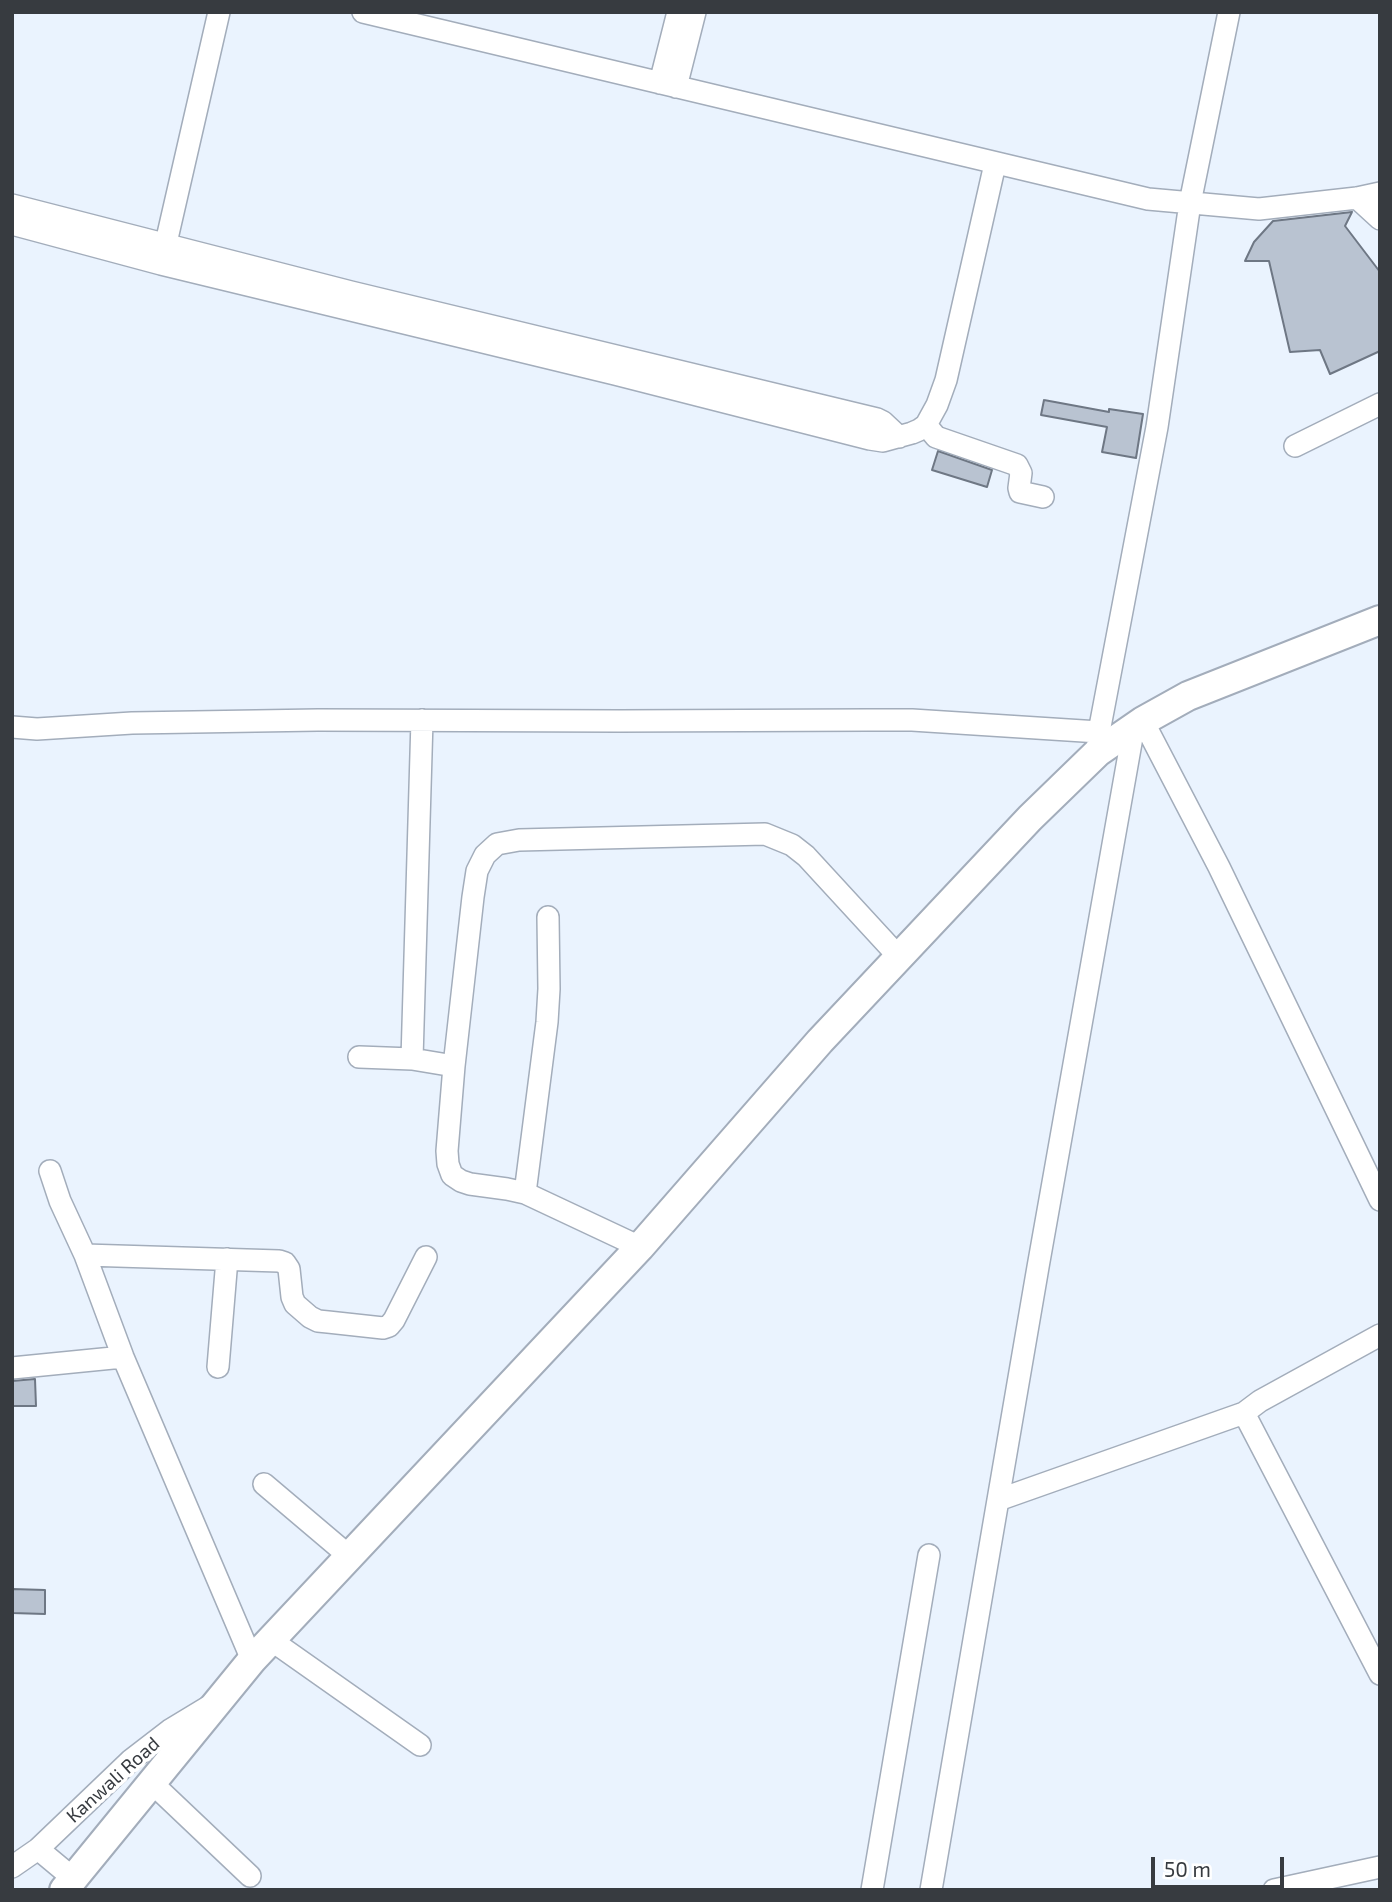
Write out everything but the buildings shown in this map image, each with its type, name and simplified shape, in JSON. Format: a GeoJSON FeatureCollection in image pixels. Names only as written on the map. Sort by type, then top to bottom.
{"type":"FeatureCollection","features":[{"type":"Feature","properties":{"kind":"main road"},"geometry":{"type":"LineString","coordinates":[[69,1884],[261,1650],[640,1247],[820,1041],[1099,742],[1188,696],[1380,620]]}},
{"type":"Feature","properties":{"kind":"street"},"geometry":{"type":"LineString","coordinates":[[164,254],[219,12]]}},
{"type":"Feature","properties":{"kind":"street"},"geometry":{"type":"LineString","coordinates":[[363,12],[1148,199],[1259,209],[1380,193]]}},
{"type":"Feature","properties":{"kind":"street"},"geometry":{"type":"LineString","coordinates":[[668,85],[678,12]]}},
{"type":"Feature","properties":{"kind":"street"},"geometry":{"type":"LineString","coordinates":[[668,85],[695,12]]}},
{"type":"Feature","properties":{"kind":"street"},"geometry":{"type":"LineString","coordinates":[[12,727],[37,729],[132,723],[318,720],[912,720],[1099,742],[1157,427],[1190,203],[1229,12]]}},
{"type":"Feature","properties":{"kind":"street"},"geometry":{"type":"LineString","coordinates":[[12,225],[351,292],[877,419],[899,437],[926,425],[946,380],[995,164]]}},
{"type":"Feature","properties":{"kind":"street"},"geometry":{"type":"LineString","coordinates":[[1357,198],[1380,219]]}},
{"type":"Feature","properties":{"kind":"street"},"geometry":{"type":"LineString","coordinates":[[12,205],[164,254]]}},
{"type":"Feature","properties":{"kind":"street"},"geometry":{"type":"LineString","coordinates":[[1295,446],[1378,408]]}},
{"type":"Feature","properties":{"kind":"street"},"geometry":{"type":"LineString","coordinates":[[926,425],[936,437],[1017,465],[1021,473],[1018,488],[1020,492],[1042,498]]}},
{"type":"Feature","properties":{"kind":"street"},"geometry":{"type":"LineString","coordinates":[[412,1059],[422,720]]}},
{"type":"Feature","properties":{"kind":"street"},"geometry":{"type":"LineString","coordinates":[[1138,723],[1219,867],[1380,1200]]}},
{"type":"Feature","properties":{"kind":"street"},"geometry":{"type":"LineString","coordinates":[[931,1890],[998,1500],[1138,723]]}},
{"type":"Feature","properties":{"kind":"street"},"geometry":{"type":"LineString","coordinates":[[640,1247],[525,1193],[470,1184],[452,1175],[447,1151],[454,1066],[477,871],[485,855],[497,844],[519,840],[765,834],[792,845],[806,856],[898,956]]}},
{"type":"Feature","properties":{"kind":"street"},"geometry":{"type":"LineString","coordinates":[[525,1193],[547,1022],[548,917]]}},
{"type":"Feature","properties":{"kind":"street"},"geometry":{"type":"LineString","coordinates":[[359,1058],[412,1059],[454,1066]]}},
{"type":"Feature","properties":{"kind":"street"},"geometry":{"type":"LineString","coordinates":[[50,1171],[86,1255],[123,1357],[261,1650],[420,1745]]}},
{"type":"Feature","properties":{"kind":"street"},"geometry":{"type":"LineString","coordinates":[[86,1255],[279,1261],[285,1263],[289,1269],[292,1297],[302,1311],[318,1321],[383,1328],[394,1320],[426,1257]]}},
{"type":"Feature","properties":{"kind":"street"},"geometry":{"type":"LineString","coordinates":[[218,1367],[227,1259]]}},
{"type":"Feature","properties":{"kind":"street"},"geometry":{"type":"LineString","coordinates":[[998,1500],[1244,1413],[1260,1401],[1380,1335]]}},
{"type":"Feature","properties":{"kind":"street"},"geometry":{"type":"LineString","coordinates":[[12,1368],[123,1357]]}},
{"type":"Feature","properties":{"kind":"street"},"geometry":{"type":"LineString","coordinates":[[1244,1413],[1380,1674]]}},
{"type":"Feature","properties":{"kind":"street"},"geometry":{"type":"LineString","coordinates":[[264,1484],[349,1556]]}},
{"type":"Feature","properties":{"kind":"street"},"geometry":{"type":"LineString","coordinates":[[872,1890],[929,1555]]}},
{"type":"Feature","properties":{"kind":"street","name":"Kanwali Road"},"geometry":{"type":"LineString","coordinates":[[12,1867],[37,1849],[131,1760],[170,1730],[218,1701]]}},
{"type":"Feature","properties":{"kind":"street"},"geometry":{"type":"LineString","coordinates":[[152,1783],[250,1876]]}},
{"type":"Feature","properties":{"kind":"street"},"geometry":{"type":"LineString","coordinates":[[37,1849],[69,1884]]}},
{"type":"Feature","properties":{"kind":"street"},"geometry":{"type":"LineString","coordinates":[[1274,1890],[1377,1868],[1370,1890]]}}]}
